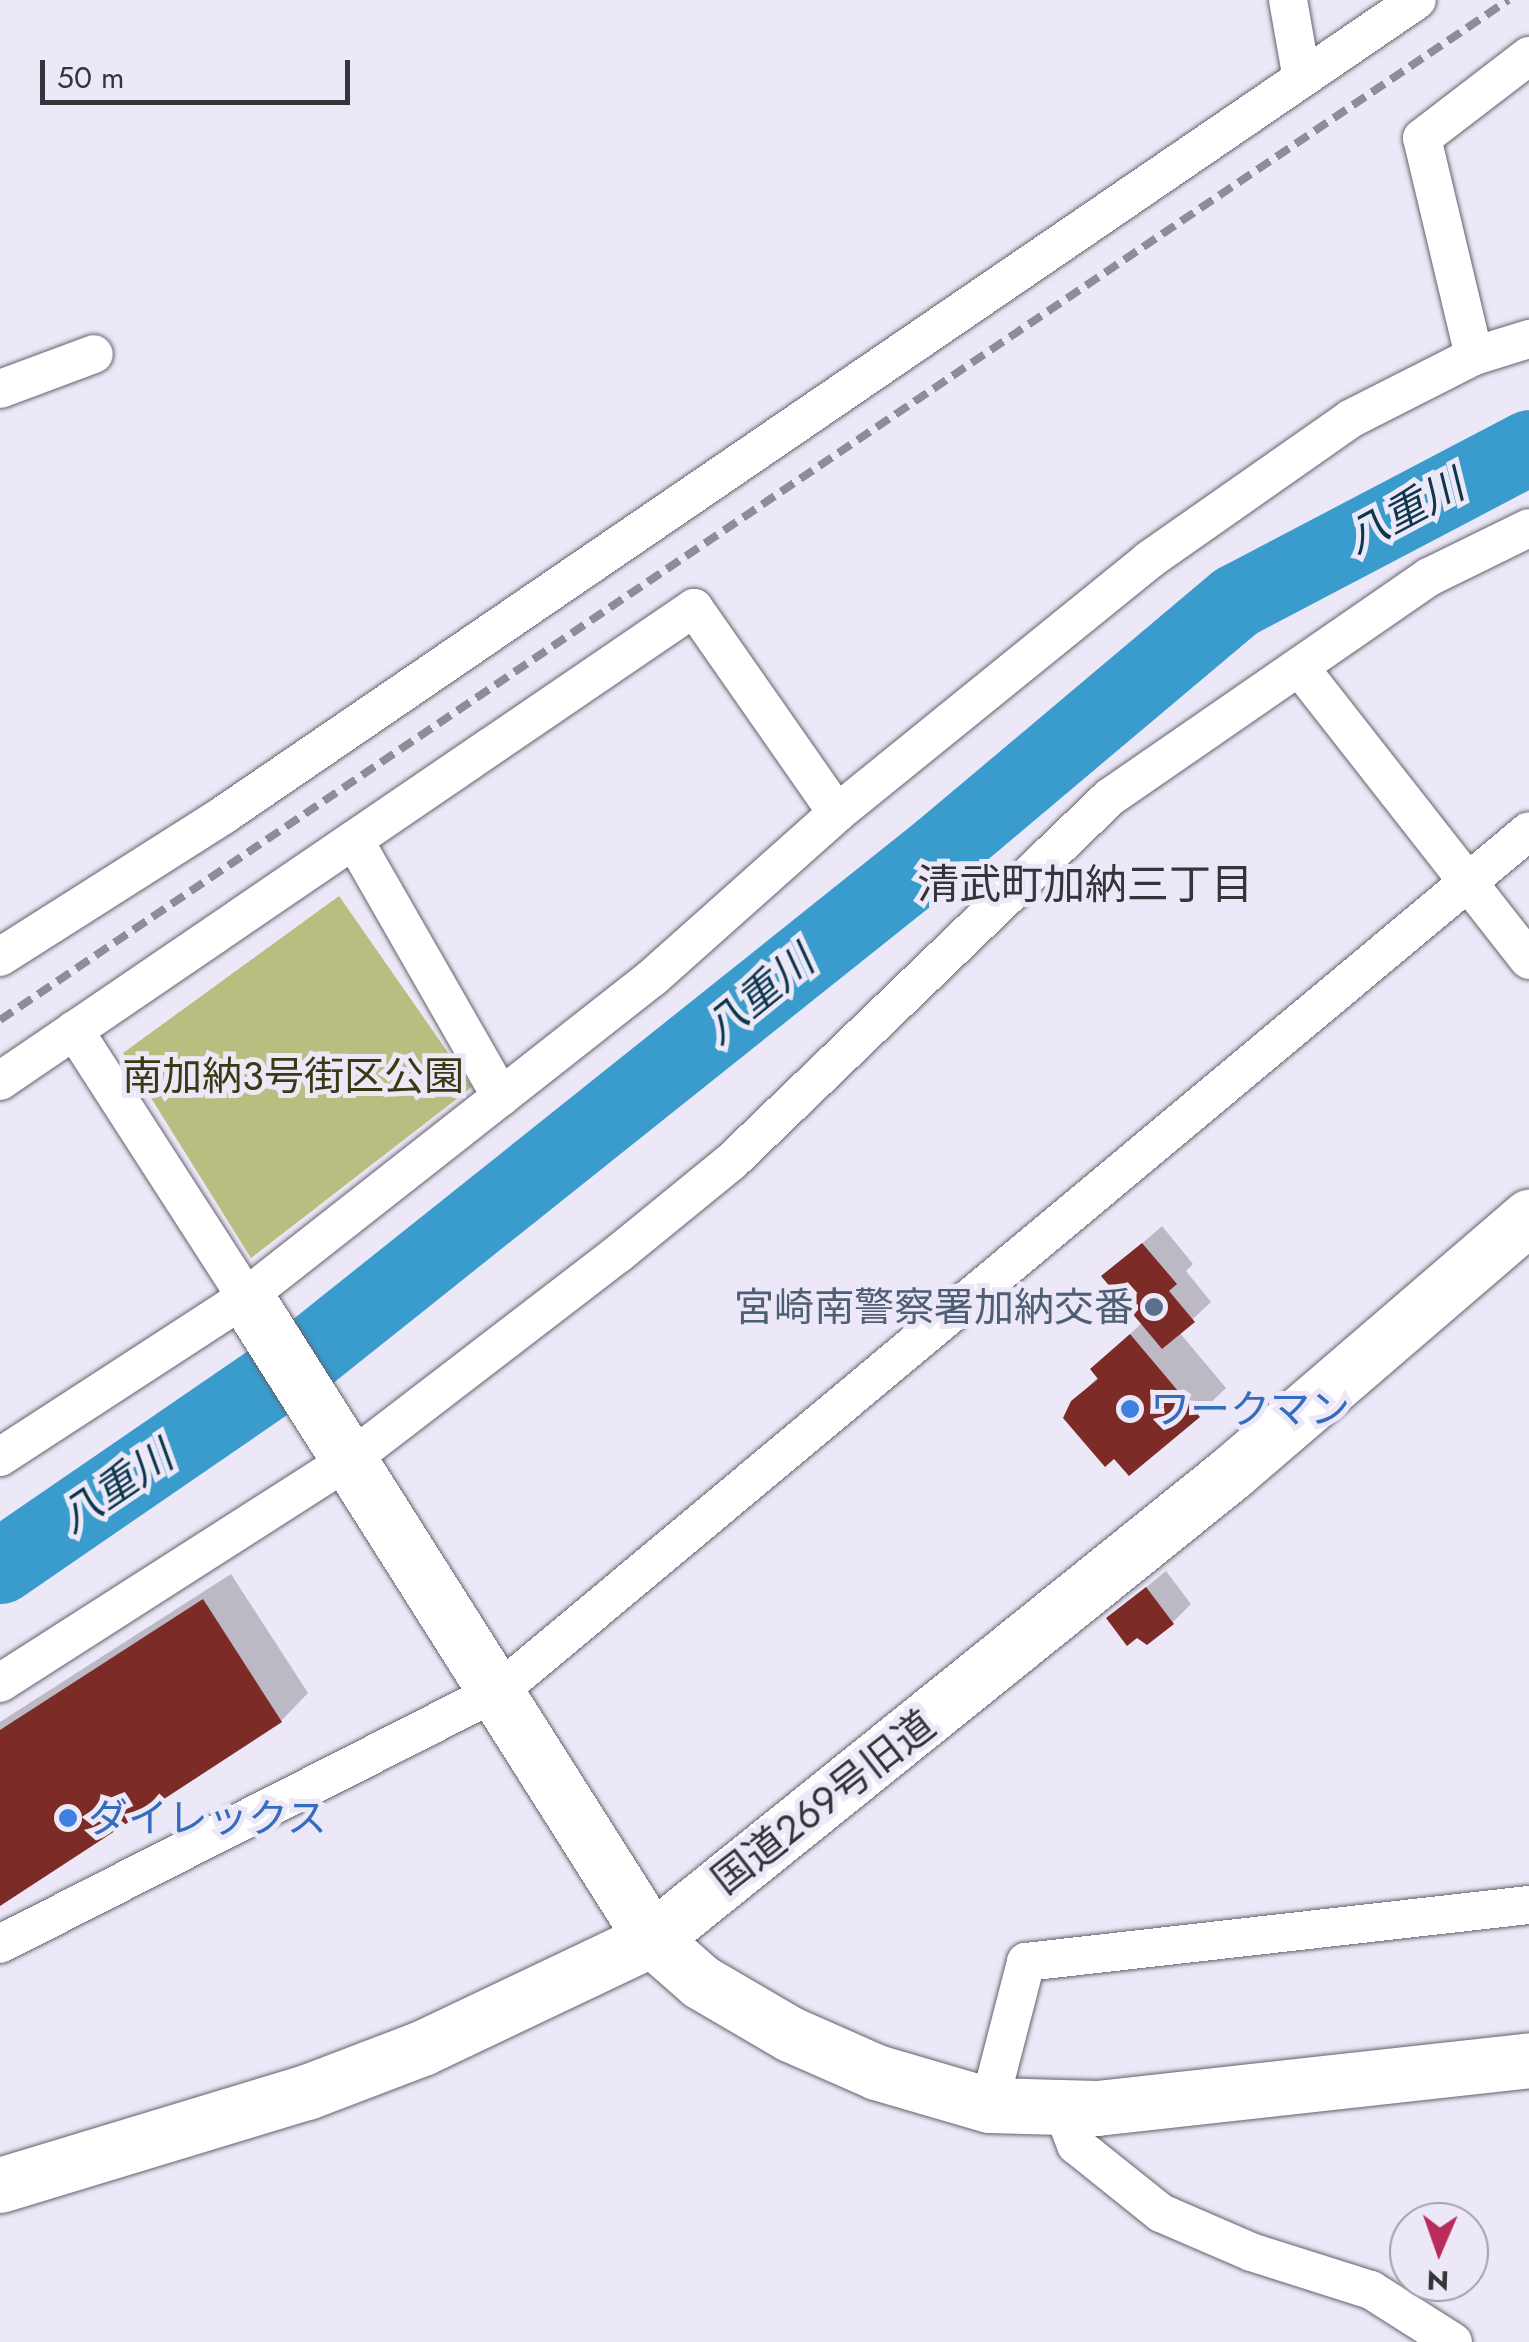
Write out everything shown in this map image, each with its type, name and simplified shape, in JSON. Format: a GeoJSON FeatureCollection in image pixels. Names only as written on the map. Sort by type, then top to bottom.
{"type":"FeatureCollection","features":[{"type":"Feature","properties":{"kind":"street"},"geometry":{"type":"LineString","coordinates":[[1288,0],[1301,74]]}},
{"type":"Feature","properties":{"kind":"street"},"geometry":{"type":"LineString","coordinates":[[0,957],[242,803],[1301,74],[1417,0]]}},
{"type":"Feature","properties":{"kind":"street"},"geometry":{"type":"LineString","coordinates":[[1474,356],[1422,138],[1529,56]]}},
{"type":"Feature","properties":{"kind":"street"},"geometry":{"type":"LineString","coordinates":[[0,1458],[250,1303],[500,1096],[652,978],[837,813],[1149,560],[1350,419],[1474,356],[1529,339]]}},
{"type":"Feature","properties":{"kind":"street"},"geometry":{"type":"LineString","coordinates":[[0,388],[94,354]]}},
{"type":"Feature","properties":{"kind":"street"},"geometry":{"type":"LineString","coordinates":[[0,1683],[345,1448],[731,1162],[1110,797],[1430,577],[1529,528]]}},
{"type":"Feature","properties":{"kind":"street"},"geometry":{"type":"LineString","coordinates":[[0,1081],[694,608],[837,813]]}},
{"type":"Feature","properties":{"kind":"street"},"geometry":{"type":"LineString","coordinates":[[1300,668],[1529,960]]}},
{"type":"Feature","properties":{"kind":"street"},"geometry":{"type":"LineString","coordinates":[[0,1944],[500,1690],[1529,831]]}},
{"type":"Feature","properties":{"kind":"street"},"geometry":{"type":"LineString","coordinates":[[354,840],[500,1096]]}},
{"type":"Feature","properties":{"kind":"street"},"geometry":{"type":"LineString","coordinates":[[74,1030],[500,1690],[652,1939],[701,1982],[790,2034],[876,2072],[989,2104],[1061,2106],[1529,2060]]}},
{"type":"Feature","properties":{"kind":"street","name":"国道269号旧道"},"geometry":{"type":"LineString","coordinates":[[0,2184],[308,2092],[422,2048],[652,1939],[1201,1497],[1529,1217]]}},
{"type":"Feature","properties":{"kind":"street"},"geometry":{"type":"LineString","coordinates":[[989,2104],[1026,1962],[1529,1905]]}},
{"type":"Feature","properties":{"kind":"street"},"geometry":{"type":"LineString","coordinates":[[1061,2106],[1076,2145],[1161,2213],[1251,2252],[1371,2290],[1453,2342]]}},
{"type":"Feature","properties":{"kind":"green space","name":"南加納3号街区公園"},"geometry":{"type":"Polygon","coordinates":[[[339,896],[472,1087],[251,1258],[123,1053],[339,896]]]}},
{"type":"Feature","properties":{"kind":"building","name":"宮崎南警察署加納交番"},"geometry":{"type":"Polygon","coordinates":[[[1142,1243],[1177,1284],[1169,1291],[1195,1322],[1162,1349],[1101,1276],[1142,1243]]]}},
{"type":"Feature","properties":{"kind":"building","name":"ワークマン"},"geometry":{"type":"Polygon","coordinates":[[[1130,1334],[1200,1417],[1129,1476],[1114,1459],[1105,1467],[1063,1418],[1071,1401],[1098,1379],[1090,1369],[1130,1334]]]}},
{"type":"Feature","properties":{"kind":"building"},"geometry":{"type":"Polygon","coordinates":[[[1146,1587],[1174,1624],[1147,1645],[1137,1638],[1127,1646],[1106,1618],[1146,1587]]]}},
{"type":"Feature","properties":{"kind":"building","name":"ダイレックス"},"geometry":{"type":"Polygon","coordinates":[[[203,1599],[282,1722],[0,1906],[0,1730],[203,1599]]]}},
{"type":"Feature","properties":{"kind":"waterway","name":"八重川"},"geometry":{"type":"LineString","coordinates":[[0,1566],[306,1356],[940,850],[1236,601],[1529,447]]}},
{"type":"Feature","properties":{"kind":"railway"},"geometry":{"type":"LineString","coordinates":[[0,1020],[1508,0]]}},
{"type":"Feature","properties":{"kind":"place","name":"宮崎南警察署加納交番"},"geometry":{"type":"Point","coordinates":[1154,1307]}},
{"type":"Feature","properties":{"kind":"place","name":"ワークマン"},"geometry":{"type":"Point","coordinates":[1130,1409]}},
{"type":"Feature","properties":{"kind":"place","name":"ダイレックス"},"geometry":{"type":"Point","coordinates":[68,1818]}},
{"type":"Feature","properties":{"kind":"district","name":"清武町加納三丁目"},"geometry":{"type":"Point","coordinates":[1085,885]}}]}
